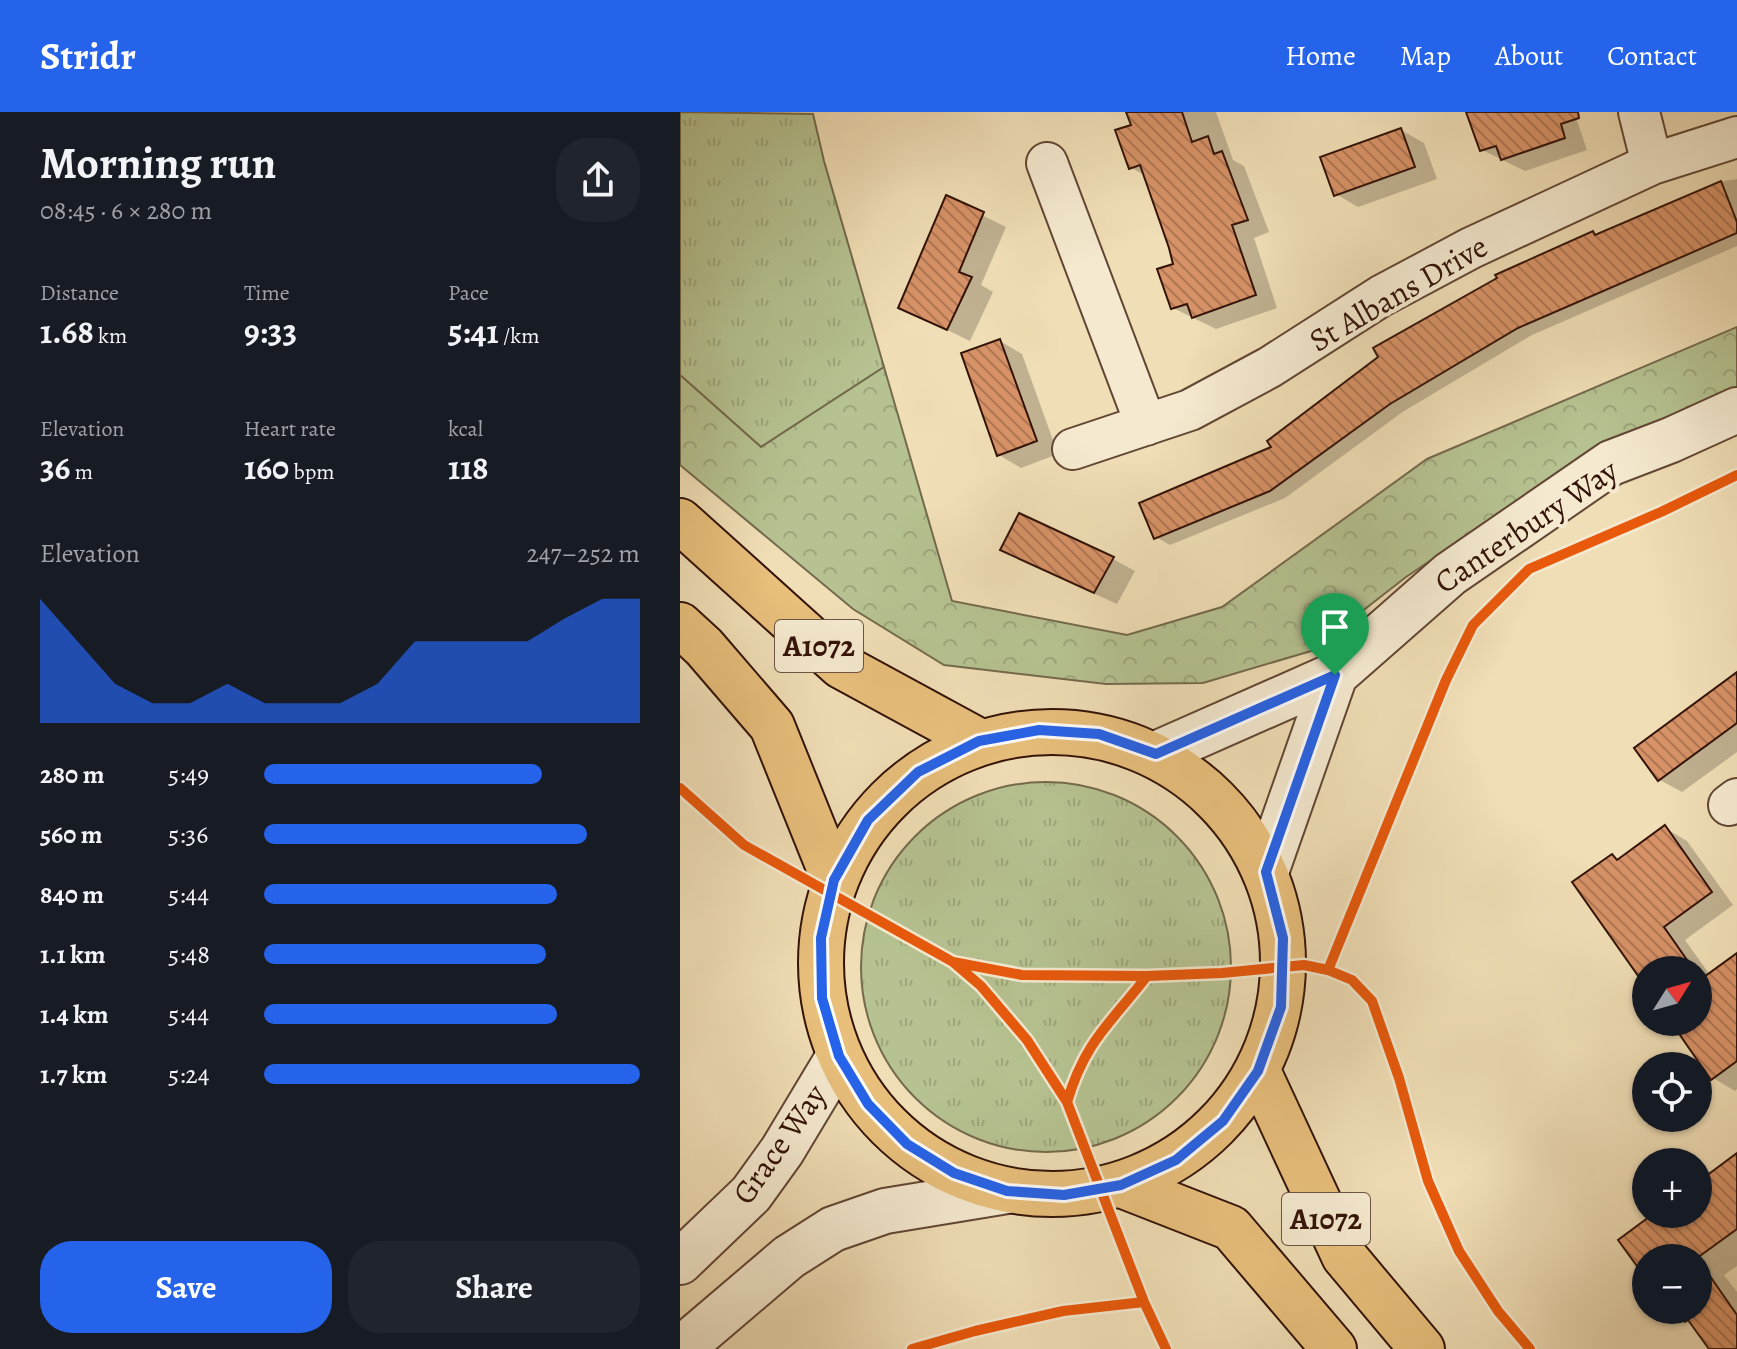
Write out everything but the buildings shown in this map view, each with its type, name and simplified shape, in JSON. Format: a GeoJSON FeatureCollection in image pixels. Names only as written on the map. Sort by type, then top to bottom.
{"type":"FeatureCollection","features":[{"type":"Feature","properties":{"kind":"main road","name":"A1072"},"geometry":{"type":"LineString","coordinates":[[680,521],[841,666],[979,741]]}},
{"type":"Feature","properties":{"kind":"main road","name":"A1072"},"geometry":{"type":"LineString","coordinates":[[680,625],[704,647],[772,726],[834,880]]}},
{"type":"Feature","properties":{"kind":"main road"},"geometry":{"type":"LineString","coordinates":[[1039,730],[1099,734],[1156,754],[1202,784],[1240,824],[1266,872],[1283,938],[1281,1007],[1258,1071],[1223,1121],[1212,1131],[1176,1160],[1121,1185],[1064,1195],[1007,1191],[954,1173],[907,1144],[868,1104],[839,1056],[822,998],[821,938],[834,880],[868,820],[918,772],[979,741],[1039,730]]}},
{"type":"Feature","properties":{"kind":"main road","name":"A1072"},"geometry":{"type":"LineString","coordinates":[[1258,1071],[1344,1256],[1422,1349]]}},
{"type":"Feature","properties":{"kind":"main road","name":"A1072"},"geometry":{"type":"LineString","coordinates":[[1121,1185],[1231,1228],[1334,1349]]}},
{"type":"Feature","properties":{"kind":"street"},"geometry":{"type":"LineString","coordinates":[[1639,112],[1652,164]]}},
{"type":"Feature","properties":{"kind":"street","name":"St Albans Drive"},"geometry":{"type":"LineString","coordinates":[[1073,449],[1190,410],[1270,367],[1381,296],[1471,248],[1652,164],[1737,137]]}},
{"type":"Feature","properties":{"kind":"street"},"geometry":{"type":"LineString","coordinates":[[1047,163],[1146,425]]}},
{"type":"Feature","properties":{"kind":"street","name":"Canterbury Way"},"geometry":{"type":"LineString","coordinates":[[1156,754],[1335,675],[1450,574],[1611,463],[1737,410]]}},
{"type":"Feature","properties":{"kind":"street","name":"Canterbury Way"},"geometry":{"type":"LineString","coordinates":[[1266,872],[1335,675]]}},
{"type":"Feature","properties":{"kind":"street","name":"Grace Way"},"geometry":{"type":"LineString","coordinates":[[680,1262],[751,1194],[782,1151],[839,1056]]}},
{"type":"Feature","properties":{"kind":"street"},"geometry":{"type":"LineString","coordinates":[[681,1349],[789,1257],[833,1229],[885,1211],[1007,1191]]}},
{"type":"Feature","properties":{"kind":"green space"},"geometry":{"type":"Polygon","coordinates":[[[680,112],[813,114],[884,367],[761,447],[680,375],[680,112]]]}},
{"type":"Feature","properties":{"kind":"green space"},"geometry":{"type":"Polygon","coordinates":[[[1737,327],[1737,388],[1594,451],[1406,577],[1311,651],[1203,683],[1106,684],[944,665],[853,609],[680,465],[680,375],[761,447],[884,367],[952,601],[1127,635],[1222,607],[1427,459],[1737,327]]]}},
{"type":"Feature","properties":{"kind":"green space"},"geometry":{"type":"Polygon","coordinates":[[[1046,782],[1100,790],[1133,804],[1163,824],[1189,850],[1209,880],[1223,913],[1231,967],[1223,1021],[1209,1054],[1189,1084],[1163,1110],[1133,1130],[1100,1144],[1046,1152],[992,1144],[959,1130],[929,1110],[903,1084],[883,1054],[869,1021],[861,967],[869,913],[883,880],[903,850],[929,824],[959,804],[992,790],[1046,782]]]}},
{"type":"Feature","properties":{"kind":"cycle path"},"geometry":{"type":"LineString","coordinates":[[1530,1349],[1498,1311],[1459,1251],[1428,1181],[1399,1078],[1372,1001],[1352,980],[1328,970],[1446,680],[1473,625],[1529,569],[1661,512],[1737,475]]}},
{"type":"Feature","properties":{"kind":"cycle path"},"geometry":{"type":"LineString","coordinates":[[680,788],[744,845],[953,962],[1022,975],[1147,976],[1304,965],[1328,970]]}},
{"type":"Feature","properties":{"kind":"cycle path"},"geometry":{"type":"LineString","coordinates":[[953,962],[981,986],[1027,1040],[1067,1102],[1144,1302]]}},
{"type":"Feature","properties":{"kind":"cycle path"},"geometry":{"type":"LineString","coordinates":[[1067,1102],[1090,1048],[1147,976]]}},
{"type":"Feature","properties":{"kind":"cycle path"},"geometry":{"type":"LineString","coordinates":[[912,1349],[1063,1311],[1144,1302],[1166,1349]]}},
{"type":"Feature","properties":{"kind":"route"},"geometry":{"type":"LineString","coordinates":[[1335,675],[1266,872],[1283,938],[1281,1007],[1258,1071],[1223,1121],[1176,1160],[1121,1185],[1064,1195],[1007,1191],[954,1173],[907,1144],[868,1104],[839,1056],[822,998],[821,938],[834,880],[868,820],[918,772],[979,741],[1039,730],[1099,734],[1156,754],[1335,675]]}}]}
